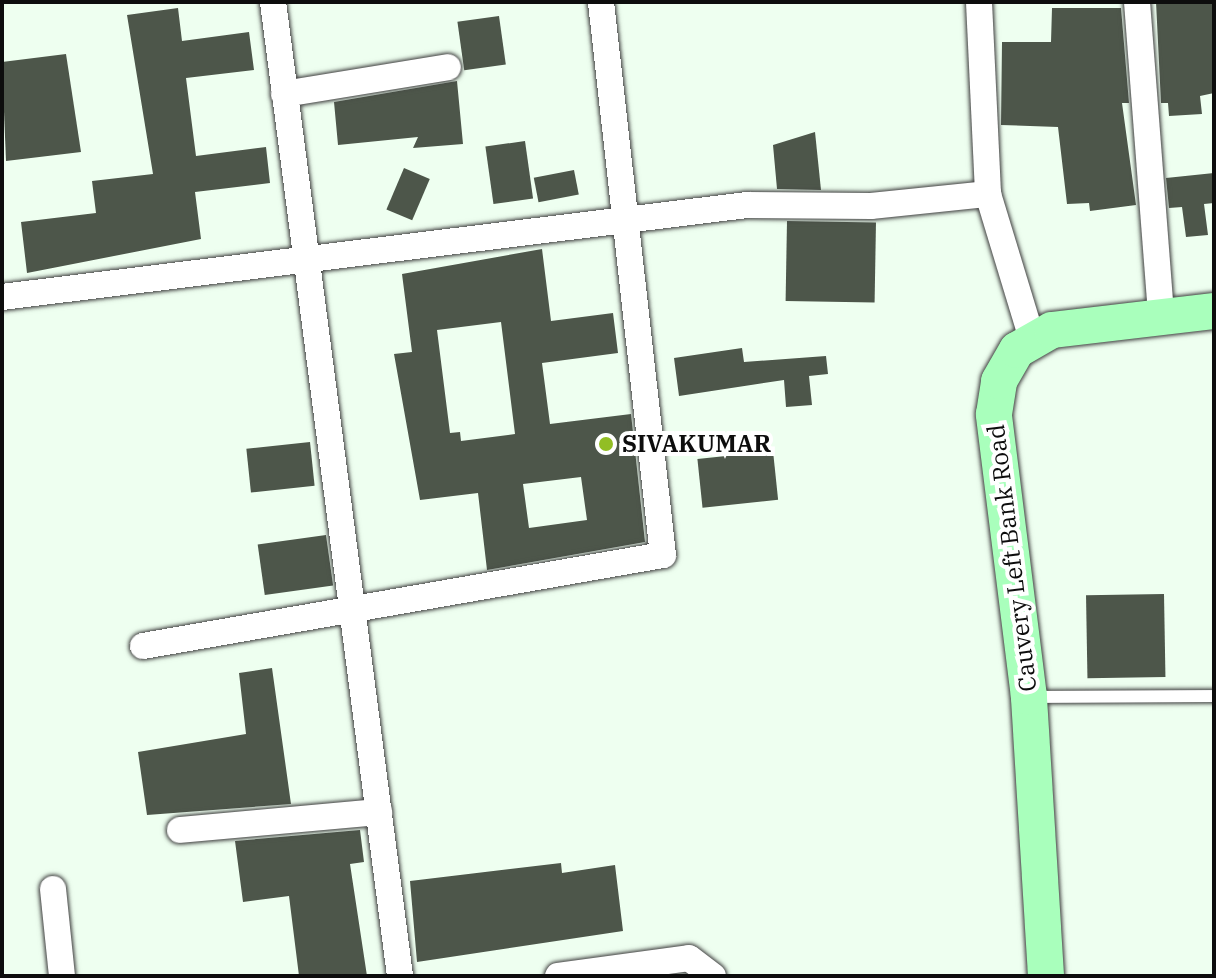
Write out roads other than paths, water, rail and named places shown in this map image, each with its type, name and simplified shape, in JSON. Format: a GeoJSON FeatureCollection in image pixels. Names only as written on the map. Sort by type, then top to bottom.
{"type":"FeatureCollection","features":[{"type":"Feature","properties":{"kind":"main road","name":"Cauvery Left Bank Road"},"geometry":{"type":"LineString","coordinates":[[1046,976],[1029,697],[994,414],[1002,372],[1032,339],[1061,327],[1214,311]]}},
{"type":"Feature","properties":{"kind":"street"},"geometry":{"type":"LineString","coordinates":[[273,2],[400,976]]}},
{"type":"Feature","properties":{"kind":"street"},"geometry":{"type":"LineString","coordinates":[[143,646],[351,606],[663,555],[601,2]]}},
{"type":"Feature","properties":{"kind":"street"},"geometry":{"type":"LineString","coordinates":[[979,2],[988,194],[1032,339]]}},
{"type":"Feature","properties":{"kind":"street"},"geometry":{"type":"LineString","coordinates":[[1137,2],[1161,316]]}},
{"type":"Feature","properties":{"kind":"street"},"geometry":{"type":"LineString","coordinates":[[284,94],[448,67]]}},
{"type":"Feature","properties":{"kind":"street"},"geometry":{"type":"LineString","coordinates":[[2,297],[306,264],[623,219],[988,194]]}},
{"type":"Feature","properties":{"kind":"street"},"geometry":{"type":"LineString","coordinates":[[180,830],[379,812]]}},
{"type":"Feature","properties":{"kind":"street"},"geometry":{"type":"LineString","coordinates":[[53,889],[62,976]]}},
{"type":"Feature","properties":{"kind":"street"},"geometry":{"type":"LineString","coordinates":[[558,976],[689,958],[713,976]]}},
{"type":"Feature","properties":{"kind":"lane"},"geometry":{"type":"LineString","coordinates":[[1029,697],[1214,696]]}},
{"type":"Feature","properties":{"kind":"place","name":"SIVAKUMAR"},"geometry":{"type":"Point","coordinates":[606,444]}}]}
